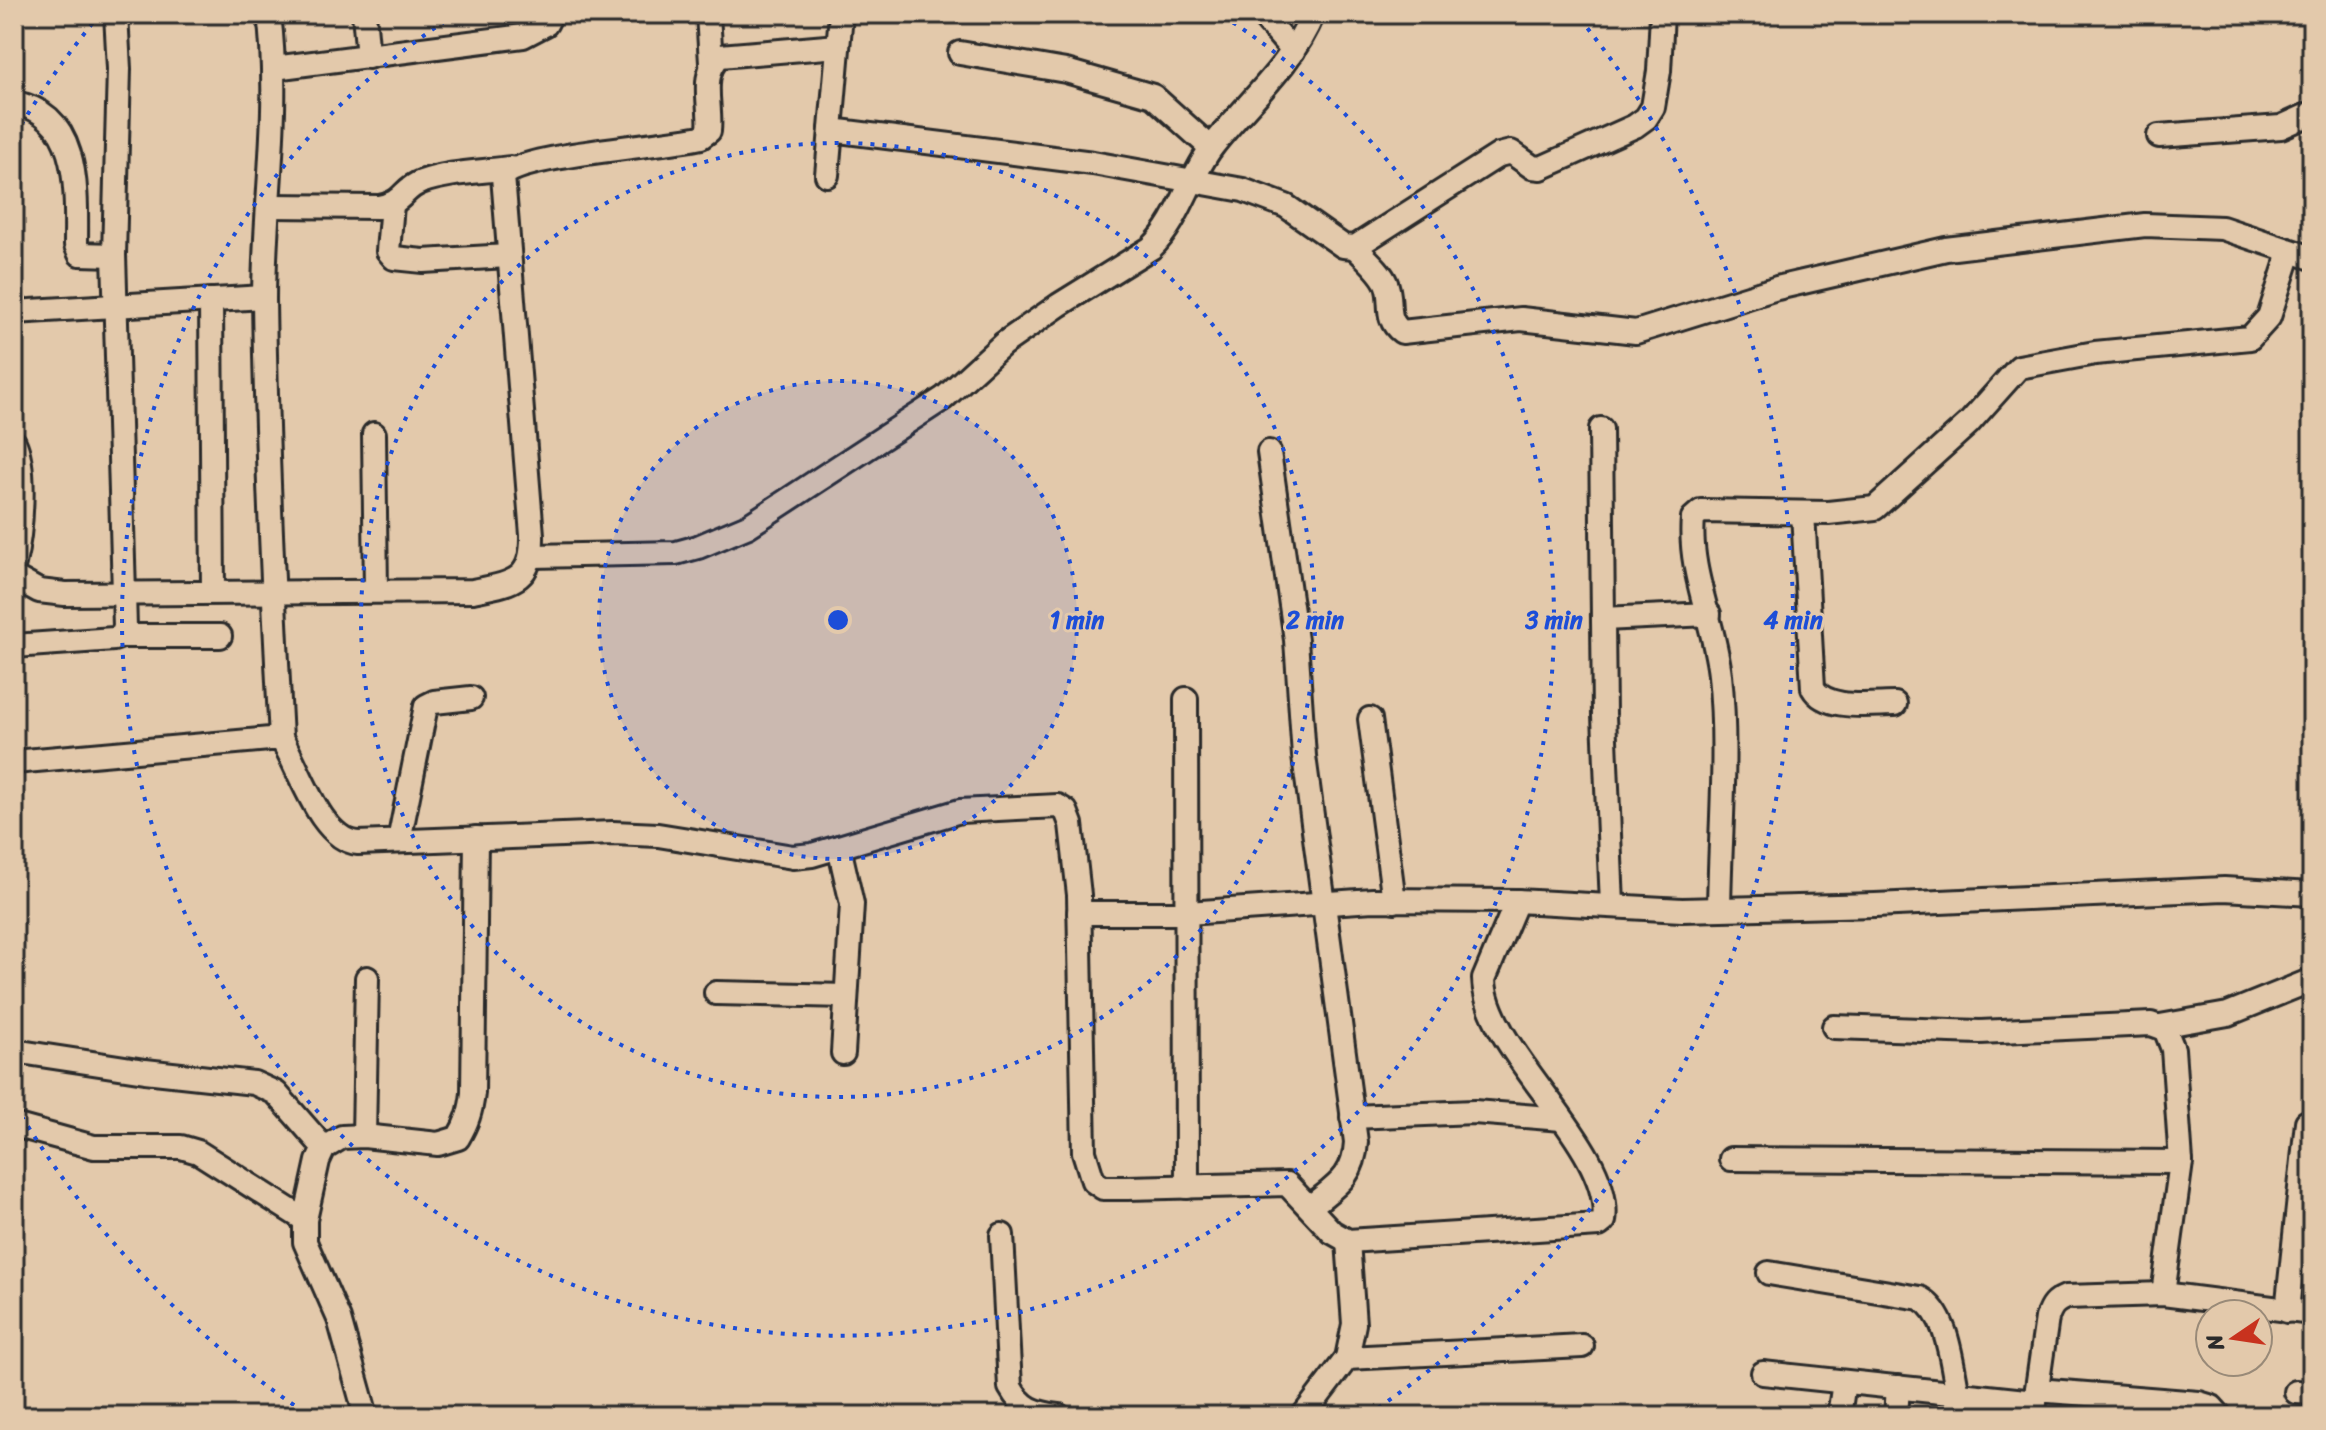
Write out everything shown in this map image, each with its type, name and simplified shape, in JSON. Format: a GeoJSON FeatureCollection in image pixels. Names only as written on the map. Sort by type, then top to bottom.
{"type":"FeatureCollection","features":[{"type":"Feature","properties":{"kind":"street"},"geometry":{"type":"LineString","coordinates":[[116,14],[119,69],[114,255],[125,627],[122,636]]}},
{"type":"Feature","properties":{"kind":"street"},"geometry":{"type":"LineString","coordinates":[[269,14],[274,68],[264,297],[281,738],[336,836],[346,842],[613,833],[658,835],[793,857],[839,847],[960,811],[1058,806],[1066,811],[1071,824],[1079,913],[1087,1170],[1093,1181],[1103,1188],[1287,1184],[1332,1232],[1348,1241],[1599,1225],[1605,1214],[1596,1177],[1496,1019],[1484,992],[1484,979],[1517,901]]}},
{"type":"Feature","properties":{"kind":"street"},"geometry":{"type":"LineString","coordinates":[[364,14],[368,57]]}},
{"type":"Feature","properties":{"kind":"street"},"geometry":{"type":"LineString","coordinates":[[274,68],[523,36],[546,24],[551,14]]}},
{"type":"Feature","properties":{"kind":"street"},"geometry":{"type":"LineString","coordinates":[[269,206],[392,205],[417,183],[701,137],[709,131],[708,74],[711,63],[708,14]]}},
{"type":"Feature","properties":{"kind":"street"},"geometry":{"type":"LineString","coordinates":[[827,175],[841,14]]}},
{"type":"Feature","properties":{"kind":"street"},"geometry":{"type":"LineString","coordinates":[[1261,14],[1293,51]]}},
{"type":"Feature","properties":{"kind":"street"},"geometry":{"type":"LineString","coordinates":[[533,556],[676,553],[698,547],[748,526],[944,398],[1003,344],[1151,248],[1163,236],[1211,148],[1293,51],[1313,14]]}},
{"type":"Feature","properties":{"kind":"street"},"geometry":{"type":"LineString","coordinates":[[831,130],[1093,163],[1264,195],[1286,206],[1343,246],[1355,247],[1499,155],[1511,152],[1532,167],[1541,168],[1635,126],[1653,107],[1662,14]]}},
{"type":"Feature","properties":{"kind":"street"},"geometry":{"type":"LineString","coordinates":[[711,63],[730,53],[838,46]]}},
{"type":"Feature","properties":{"kind":"street"},"geometry":{"type":"LineString","coordinates":[[960,53],[1066,71],[1153,96],[1211,148]]}},
{"type":"Feature","properties":{"kind":"street"},"geometry":{"type":"LineString","coordinates":[[14,103],[40,112],[72,156],[76,172],[76,245],[80,254],[114,255]]}},
{"type":"Feature","properties":{"kind":"street"},"geometry":{"type":"LineString","coordinates":[[2159,136],[2281,127],[2312,113]]}},
{"type":"Feature","properties":{"kind":"street"},"geometry":{"type":"LineString","coordinates":[[14,577],[39,591],[122,592],[473,591],[518,579],[529,568],[533,556],[502,186],[503,176],[510,168]]}},
{"type":"Feature","properties":{"kind":"street"},"geometry":{"type":"LineString","coordinates":[[392,205],[388,251],[394,258],[423,261],[508,256]]}},
{"type":"Feature","properties":{"kind":"street"},"geometry":{"type":"LineString","coordinates":[[1355,247],[1385,281],[1389,315],[1394,326],[1402,332],[1521,319],[1636,332],[1777,288],[1946,249],[2145,225],[2213,227],[2312,258]]}},
{"type":"Feature","properties":{"kind":"street"},"geometry":{"type":"LineString","coordinates":[[1719,909],[1723,716],[1714,629],[1695,567],[1693,518],[1701,511],[1803,513],[1875,508],[1969,423],[2019,367],[2095,353],[2250,338],[2269,317],[2290,252]]}},
{"type":"Feature","properties":{"kind":"street"},"geometry":{"type":"LineString","coordinates":[[14,312],[264,297]]}},
{"type":"Feature","properties":{"kind":"street"},"geometry":{"type":"LineString","coordinates":[[211,300],[213,592]]}},
{"type":"Feature","properties":{"kind":"street"},"geometry":{"type":"LineString","coordinates":[[1601,429],[1612,905]]}},
{"type":"Feature","properties":{"kind":"street"},"geometry":{"type":"LineString","coordinates":[[374,434],[376,591]]}},
{"type":"Feature","properties":{"kind":"street"},"geometry":{"type":"LineString","coordinates":[[14,442],[18,451],[20,529],[14,563]]}},
{"type":"Feature","properties":{"kind":"street"},"geometry":{"type":"LineString","coordinates":[[1269,452],[1296,640],[1304,756],[1352,1117],[1355,1162],[1349,1174],[1310,1207]]}},
{"type":"Feature","properties":{"kind":"street"},"geometry":{"type":"LineString","coordinates":[[1803,513],[1813,688],[1817,695],[1829,701],[1895,704]]}},
{"type":"Feature","properties":{"kind":"street"},"geometry":{"type":"LineString","coordinates":[[1603,619],[1709,614]]}},
{"type":"Feature","properties":{"kind":"street"},"geometry":{"type":"LineString","coordinates":[[14,646],[122,636],[220,636]]}},
{"type":"Feature","properties":{"kind":"street"},"geometry":{"type":"LineString","coordinates":[[399,841],[426,706],[434,702],[471,698]]}},
{"type":"Feature","properties":{"kind":"street"},"geometry":{"type":"LineString","coordinates":[[1186,699],[1187,1187]]}},
{"type":"Feature","properties":{"kind":"street"},"geometry":{"type":"LineString","coordinates":[[1370,719],[1394,901]]}},
{"type":"Feature","properties":{"kind":"street"},"geometry":{"type":"LineString","coordinates":[[14,762],[281,738]]}},
{"type":"Feature","properties":{"kind":"street"},"geometry":{"type":"LineString","coordinates":[[366,1416],[339,1319],[308,1255],[305,1220],[312,1181],[324,1148],[342,1137],[364,1136],[438,1144],[458,1138],[471,1114],[476,838]]}},
{"type":"Feature","properties":{"kind":"street"},"geometry":{"type":"LineString","coordinates":[[839,847],[852,904],[843,1053]]}},
{"type":"Feature","properties":{"kind":"street"},"geometry":{"type":"LineString","coordinates":[[1079,913],[1187,913],[1394,901],[1517,901],[1719,909],[2224,889],[2312,894]]}},
{"type":"Feature","properties":{"kind":"street"},"geometry":{"type":"LineString","coordinates":[[364,1136],[367,978]]}},
{"type":"Feature","properties":{"kind":"street"},"geometry":{"type":"LineString","coordinates":[[1834,1027],[1980,1032],[2160,1026],[2228,1014],[2312,980]]}},
{"type":"Feature","properties":{"kind":"street"},"geometry":{"type":"LineString","coordinates":[[716,993],[846,996]]}},
{"type":"Feature","properties":{"kind":"street"},"geometry":{"type":"LineString","coordinates":[[2160,1026],[2169,1034],[2173,1049],[2181,1162],[2163,1294]]}},
{"type":"Feature","properties":{"kind":"street"},"geometry":{"type":"LineString","coordinates":[[14,1051],[254,1083],[276,1093],[324,1148]]}},
{"type":"Feature","properties":{"kind":"street"},"geometry":{"type":"LineString","coordinates":[[1352,1117],[1474,1112],[1562,1119]]}},
{"type":"Feature","properties":{"kind":"street"},"geometry":{"type":"LineString","coordinates":[[2287,1311],[2307,1122]]}},
{"type":"Feature","properties":{"kind":"street"},"geometry":{"type":"LineString","coordinates":[[14,1125],[94,1147],[181,1147],[198,1152],[305,1220]]}},
{"type":"Feature","properties":{"kind":"street"},"geometry":{"type":"LineString","coordinates":[[1731,1159],[2181,1162]]}},
{"type":"Feature","properties":{"kind":"street"},"geometry":{"type":"LineString","coordinates":[[1002,1235],[1010,1387],[1018,1403],[1034,1413],[1059,1416]]}},
{"type":"Feature","properties":{"kind":"street"},"geometry":{"type":"LineString","coordinates":[[1303,1416],[1347,1358],[1354,1324],[1348,1241]]}},
{"type":"Feature","properties":{"kind":"street"},"geometry":{"type":"LineString","coordinates":[[1769,1273],[1920,1298],[1928,1302],[1942,1324],[1958,1394]]}},
{"type":"Feature","properties":{"kind":"street"},"geometry":{"type":"LineString","coordinates":[[2035,1403],[2050,1306],[2066,1297],[2163,1294],[2312,1313]]}},
{"type":"Feature","properties":{"kind":"street"},"geometry":{"type":"LineString","coordinates":[[1347,1358],[1582,1346]]}},
{"type":"Feature","properties":{"kind":"street"},"geometry":{"type":"LineString","coordinates":[[1763,1373],[2035,1403],[2199,1403],[2212,1407],[2220,1416]]}},
{"type":"Feature","properties":{"kind":"street"},"geometry":{"type":"LineString","coordinates":[[1839,1416],[1844,1382]]}},
{"type":"Feature","properties":{"kind":"street"},"geometry":{"type":"LineString","coordinates":[[1896,1416],[1898,1387]]}}]}
